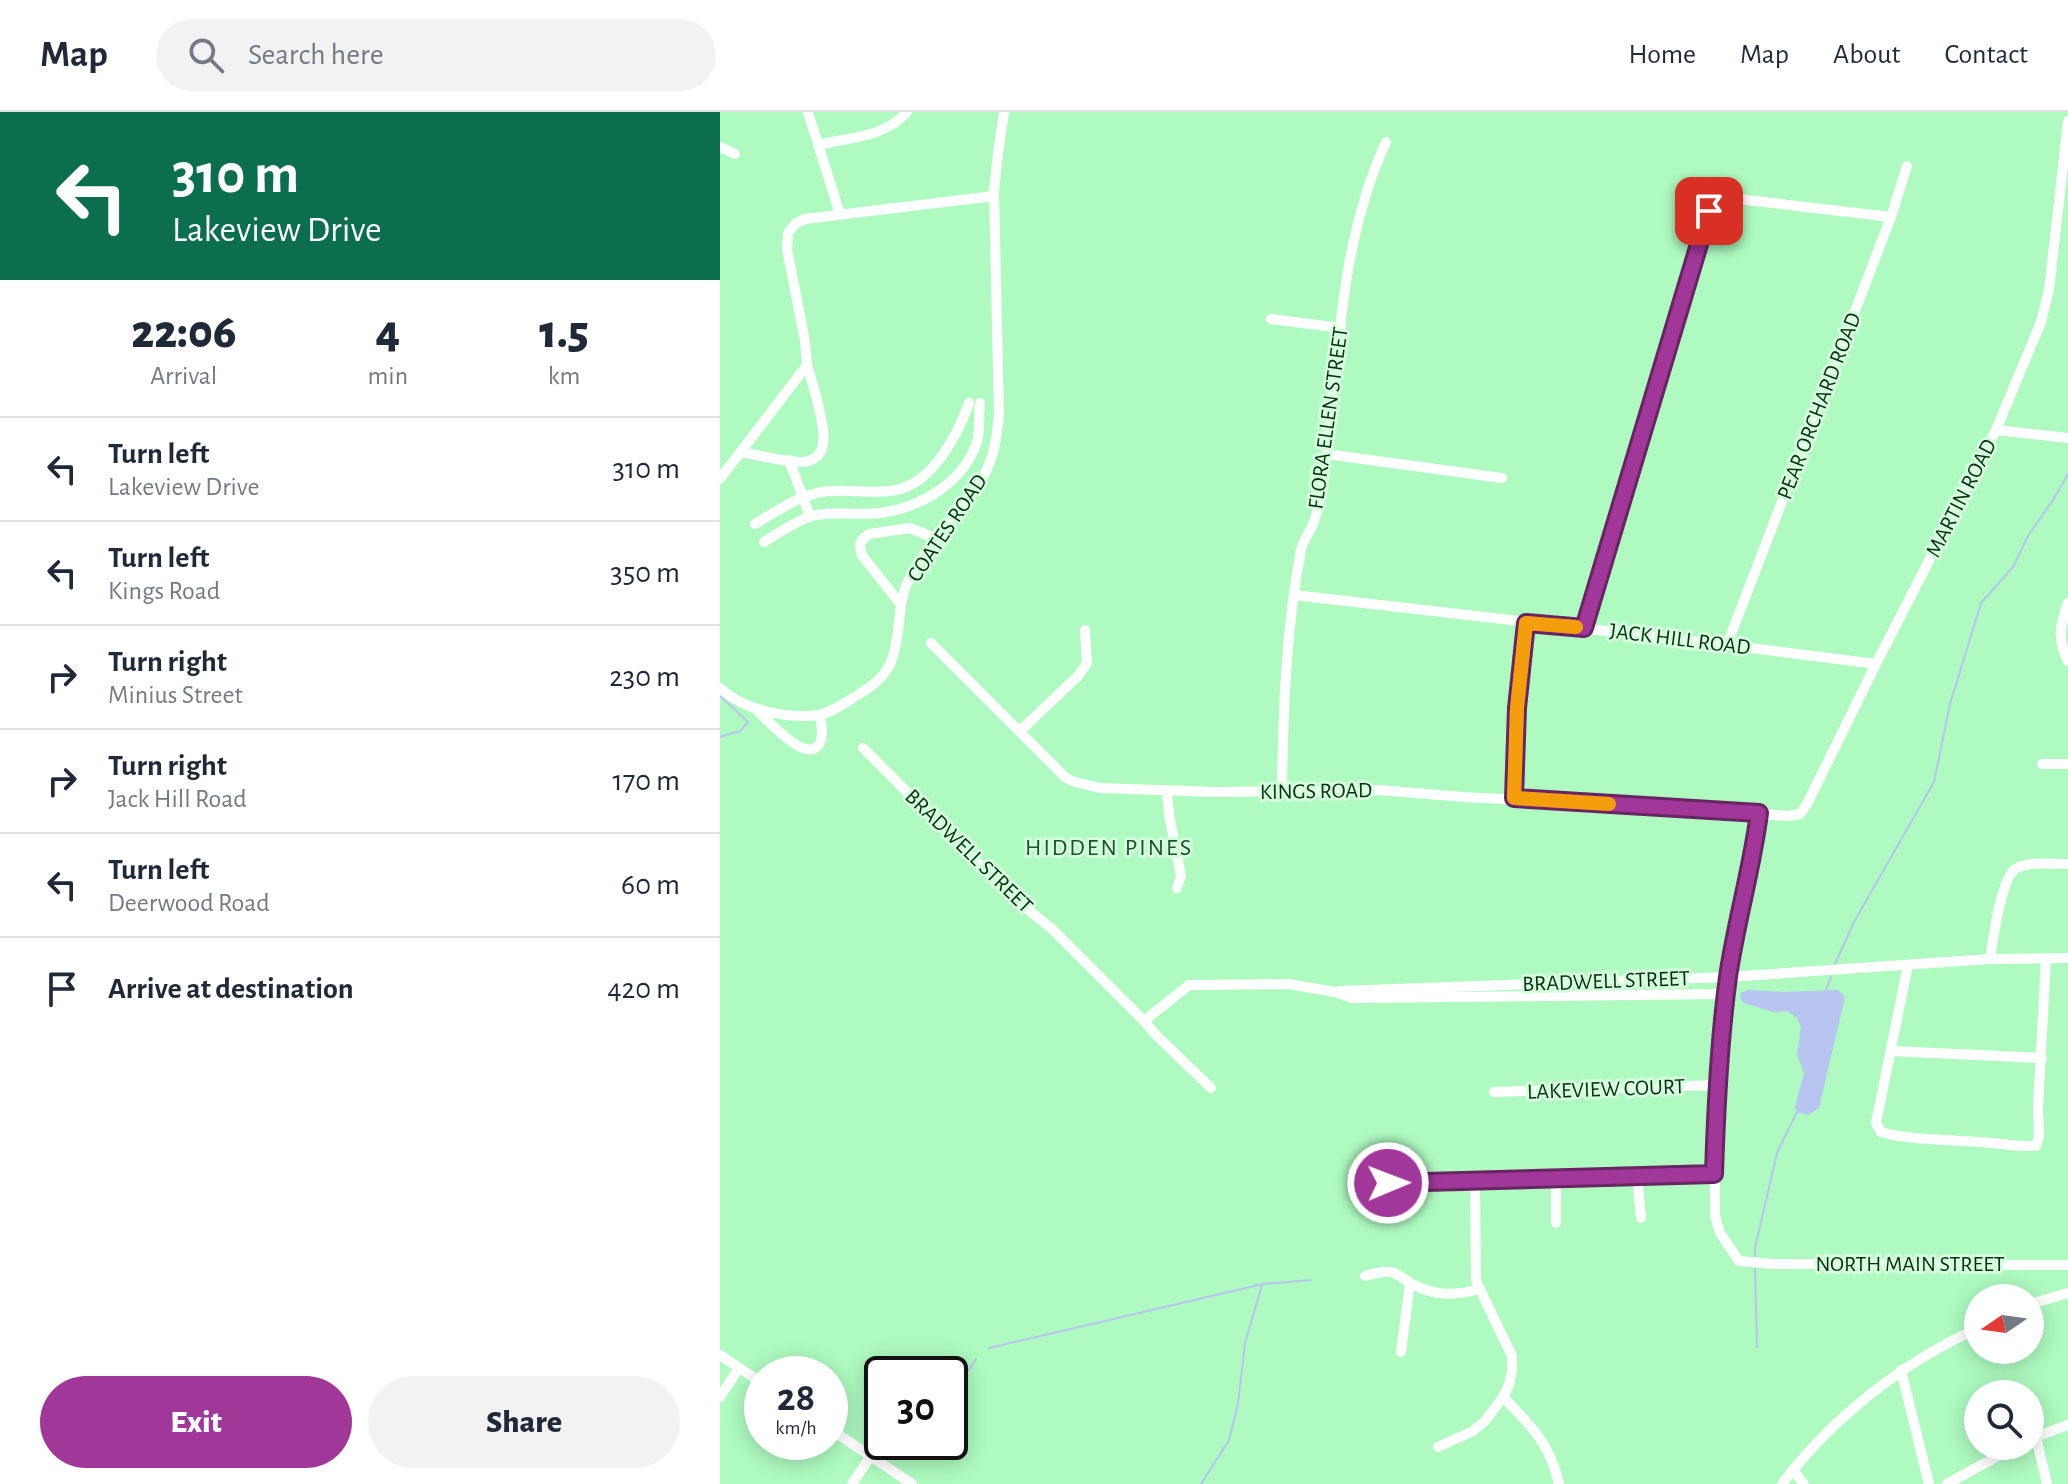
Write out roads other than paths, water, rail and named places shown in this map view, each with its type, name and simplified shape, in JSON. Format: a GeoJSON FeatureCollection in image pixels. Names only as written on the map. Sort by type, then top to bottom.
{"type":"FeatureCollection","features":[{"type":"Feature","properties":{"kind":"street"},"geometry":{"type":"LineString","coordinates":[[808,112],[840,214]]}},
{"type":"Feature","properties":{"kind":"street"},"geometry":{"type":"LineString","coordinates":[[818,145],[883,131],[896,124],[907,112]]}},
{"type":"Feature","properties":{"kind":"street","name":"COATES ROAD"},"geometry":{"type":"LineString","coordinates":[[820,715],[871,687],[884,675],[899,633],[901,605],[909,578],[979,484],[996,443],[999,404],[994,196],[1004,112]]}},
{"type":"Feature","properties":{"kind":"street","name":"MARTIN ROAD"},"geometry":{"type":"LineString","coordinates":[[1759,813],[1800,814],[1807,804],[1996,430],[2041,322],[2049,290],[2068,121]]}},
{"type":"Feature","properties":{"kind":"street","name":"FLORA ELLEN STREET"},"geometry":{"type":"LineString","coordinates":[[1282,791],[1288,633],[1294,595],[1302,546],[1318,510],[1355,228],[1371,176],[1386,142]]}},
{"type":"Feature","properties":{"kind":"street"},"geometry":{"type":"LineString","coordinates":[[720,147],[735,154]]}},
{"type":"Feature","properties":{"kind":"street","name":"PEAR ORCHARD ROAD"},"geometry":{"type":"LineString","coordinates":[[1727,645],[1891,217],[1907,166]]}},
{"type":"Feature","properties":{"kind":"street"},"geometry":{"type":"LineString","coordinates":[[740,452],[800,462],[814,459],[824,442],[787,249],[788,233],[795,224],[805,219],[840,214],[994,196]]}},
{"type":"Feature","properties":{"kind":"street"},"geometry":{"type":"LineString","coordinates":[[1584,628],[1714,200],[1730,198],[1891,217]]}},
{"type":"Feature","properties":{"kind":"street"},"geometry":{"type":"LineString","coordinates":[[1271,319],[1341,328]]}},
{"type":"Feature","properties":{"kind":"street"},"geometry":{"type":"LineString","coordinates":[[720,479],[807,365]]}},
{"type":"Feature","properties":{"kind":"street"},"geometry":{"type":"LineString","coordinates":[[755,524],[803,497],[822,492],[898,490],[921,478],[945,454],[975,403],[980,422],[976,445],[962,470],[933,494],[884,513],[810,516],[764,542]]}},
{"type":"Feature","properties":{"kind":"street"},"geometry":{"type":"LineString","coordinates":[[1996,430],[2068,438]]}},
{"type":"Feature","properties":{"kind":"street"},"geometry":{"type":"LineString","coordinates":[[1326,454],[1502,478]]}},
{"type":"Feature","properties":{"kind":"street"},"geometry":{"type":"LineString","coordinates":[[789,460],[810,516]]}},
{"type":"Feature","properties":{"kind":"street"},"geometry":{"type":"LineString","coordinates":[[901,605],[861,554],[862,540],[869,534],[910,528],[937,539]]}},
{"type":"Feature","properties":{"kind":"street","name":"JACK HILL ROAD"},"geometry":{"type":"LineString","coordinates":[[1294,595],[1876,664]]}},
{"type":"Feature","properties":{"kind":"street"},"geometry":{"type":"LineString","coordinates":[[2068,603],[2060,625],[2059,639],[2068,661]]}},
{"type":"Feature","properties":{"kind":"street"},"geometry":{"type":"LineString","coordinates":[[1514,798],[1517,708],[1526,623]]}},
{"type":"Feature","properties":{"kind":"street"},"geometry":{"type":"LineString","coordinates":[[1020,731],[1078,676],[1087,663],[1085,630]]}},
{"type":"Feature","properties":{"kind":"street","name":"KINGS ROAD"},"geometry":{"type":"LineString","coordinates":[[931,643],[1066,778],[1100,788],[1167,791],[1378,790],[1759,813]]}},
{"type":"Feature","properties":{"kind":"street"},"geometry":{"type":"LineString","coordinates":[[720,688],[755,708],[797,746],[813,748],[819,743],[822,734],[820,715],[793,715],[755,708]]}},
{"type":"Feature","properties":{"kind":"street","name":"BRADWELL STREET"},"geometry":{"type":"LineString","coordinates":[[863,748],[1010,895],[1052,929],[1211,1088]]}},
{"type":"Feature","properties":{"kind":"street"},"geometry":{"type":"LineString","coordinates":[[2042,764],[2068,764]]}},
{"type":"Feature","properties":{"kind":"street"},"geometry":{"type":"LineString","coordinates":[[1167,791],[1181,876],[1177,888]]}},
{"type":"Feature","properties":{"kind":"street"},"geometry":{"type":"LineString","coordinates":[[1359,1184],[1714,1174],[1728,977],[1759,813]]}},
{"type":"Feature","properties":{"kind":"street"},"geometry":{"type":"LineString","coordinates":[[1990,959],[2003,892],[2010,873],[2017,867],[2068,864]]}},
{"type":"Feature","properties":{"kind":"street","name":"BRADWELL STREET"},"geometry":{"type":"LineString","coordinates":[[1335,992],[1728,977],[1990,959],[2068,958]]}},
{"type":"Feature","properties":{"kind":"street"},"geometry":{"type":"LineString","coordinates":[[1908,965],[1876,1123],[1881,1132],[2016,1147],[2036,1146],[2039,1137],[2046,959]]}},
{"type":"Feature","properties":{"kind":"street","name":"BRADWELL STREET"},"geometry":{"type":"LineString","coordinates":[[1144,1021],[1189,985],[1272,983],[1311,987],[1352,998],[1727,994]]}},
{"type":"Feature","properties":{"kind":"street"},"geometry":{"type":"LineString","coordinates":[[1891,1051],[2042,1058]]}},
{"type":"Feature","properties":{"kind":"street","name":"LAKEVIEW COURT"},"geometry":{"type":"LineString","coordinates":[[1494,1092],[1718,1085]]}},
{"type":"Feature","properties":{"kind":"street","name":"NORTH MAIN STREET"},"geometry":{"type":"LineString","coordinates":[[1714,1174],[1715,1216],[1720,1233],[1739,1261],[2068,1265]]}},
{"type":"Feature","properties":{"kind":"street"},"geometry":{"type":"LineString","coordinates":[[1637,1176],[1641,1218]]}},
{"type":"Feature","properties":{"kind":"street"},"geometry":{"type":"LineString","coordinates":[[1556,1179],[1556,1223]]}},
{"type":"Feature","properties":{"kind":"street"},"geometry":{"type":"LineString","coordinates":[[1438,1447],[1473,1431],[1485,1421],[1509,1385],[1512,1356],[1476,1281],[1475,1181]]}},
{"type":"Feature","properties":{"kind":"street"},"geometry":{"type":"LineString","coordinates":[[1365,1276],[1386,1271],[1410,1283],[1448,1295],[1479,1289]]}},
{"type":"Feature","properties":{"kind":"street"},"geometry":{"type":"LineString","coordinates":[[1401,1352],[1410,1283]]}},
{"type":"Feature","properties":{"kind":"street"},"geometry":{"type":"LineString","coordinates":[[2044,1300],[2068,1293]]}},
{"type":"Feature","properties":{"kind":"street"},"geometry":{"type":"LineString","coordinates":[[1782,1484],[1845,1416],[1901,1370],[1964,1336]]}},
{"type":"Feature","properties":{"kind":"street"},"geometry":{"type":"LineString","coordinates":[[720,1355],[744,1371]]}},
{"type":"Feature","properties":{"kind":"street"},"geometry":{"type":"LineString","coordinates":[[720,1397],[739,1368]]}},
{"type":"Feature","properties":{"kind":"street"},"geometry":{"type":"LineString","coordinates":[[1901,1370],[1929,1484]]}},
{"type":"Feature","properties":{"kind":"street"},"geometry":{"type":"LineString","coordinates":[[1503,1397],[1535,1430],[1555,1468],[1559,1484]]}},
{"type":"Feature","properties":{"kind":"street"},"geometry":{"type":"LineString","coordinates":[[2044,1434],[2068,1425]]}},
{"type":"Feature","properties":{"kind":"street"},"geometry":{"type":"LineString","coordinates":[[852,1484],[868,1460]]}},
{"type":"Feature","properties":{"kind":"street"},"geometry":{"type":"LineString","coordinates":[[875,1460],[912,1484]]}},
{"type":"Feature","properties":{"kind":"street"},"geometry":{"type":"LineString","coordinates":[[1947,1484],[1991,1460]]}},
{"type":"Feature","properties":{"kind":"street"},"geometry":{"type":"LineString","coordinates":[[2040,1460],[2047,1484]]}},
{"type":"Feature","properties":{"kind":"street"},"geometry":{"type":"LineString","coordinates":[[1793,1470],[1804,1484]]}},
{"type":"Feature","properties":{"kind":"water"},"geometry":{"type":"Polygon","coordinates":[[[1748,990],[1838,990],[1845,997],[1819,1108],[1808,1115],[1797,1112],[1795,1107],[1804,1073],[1797,1055],[1801,1027],[1797,1018],[1787,1011],[1773,1012],[1744,1003],[1741,993],[1748,990]]]}},
{"type":"Feature","properties":{"kind":"waterway"},"geometry":{"type":"LineString","coordinates":[[1835,964],[1854,922],[1934,782],[1950,704],[1981,603],[2013,567],[2028,536],[2068,474]]}},
{"type":"Feature","properties":{"kind":"waterway"},"geometry":{"type":"LineString","coordinates":[[720,696],[748,722],[740,731],[720,737]]}},
{"type":"Feature","properties":{"kind":"waterway"},"geometry":{"type":"LineString","coordinates":[[1826,990],[1831,977]]}},
{"type":"Feature","properties":{"kind":"waterway"},"geometry":{"type":"LineString","coordinates":[[1755,1256],[1777,1153],[1797,1112]]}},
{"type":"Feature","properties":{"kind":"waterway"},"geometry":{"type":"LineString","coordinates":[[1755,1269],[1757,1347]]}},
{"type":"Feature","properties":{"kind":"waterway"},"geometry":{"type":"LineString","coordinates":[[989,1348],[1263,1284],[1311,1280]]}},
{"type":"Feature","properties":{"kind":"waterway"},"geometry":{"type":"LineString","coordinates":[[1201,1484],[1229,1440],[1238,1404],[1245,1343],[1262,1285]]}},
{"type":"Feature","properties":{"kind":"waterway"},"geometry":{"type":"LineString","coordinates":[[968,1371],[976,1359]]}},
{"type":"Feature","properties":{"kind":"district","name":"HIDDEN PINES"},"geometry":{"type":"Point","coordinates":[1109,848]}}]}
